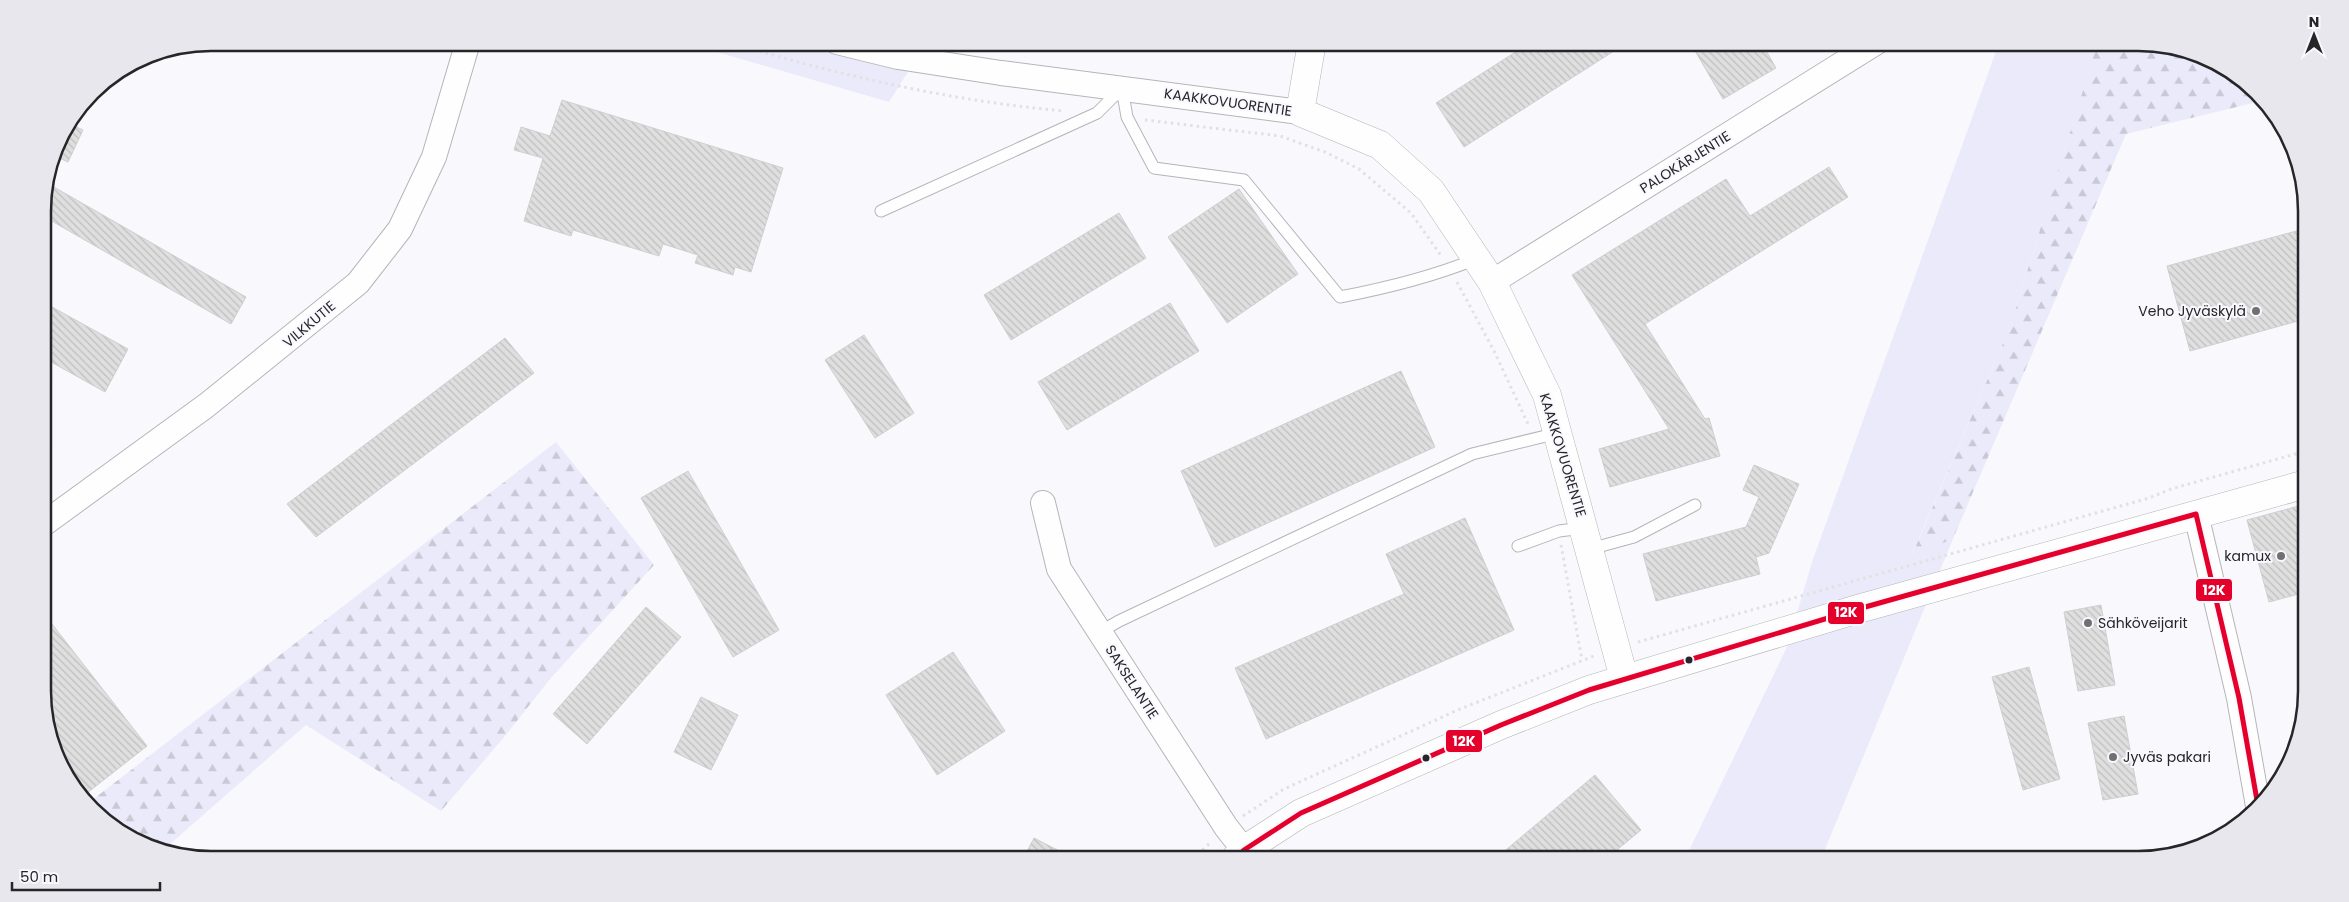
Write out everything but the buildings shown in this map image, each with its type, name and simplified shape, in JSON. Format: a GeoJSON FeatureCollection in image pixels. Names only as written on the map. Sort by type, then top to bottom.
{"type":"FeatureCollection","features":[{"type":"Feature","properties":{"kind":"street","name":"VILKKUTIE"},"geometry":{"type":"LineString","coordinates":[[51,515],[207,405],[358,283],[400,229],[434,157],[465,51]]}},
{"type":"Feature","properties":{"kind":"street","name":"KAAKKOVUORENTIE"},"geometry":{"type":"LineString","coordinates":[[873,51],[898,57],[1300,112],[1380,145],[1430,191],[1492,282],[1547,395],[1546,436],[1624,678]]}},
{"type":"Feature","properties":{"kind":"street"},"geometry":{"type":"LineString","coordinates":[[1300,112],[1310,51]]}},
{"type":"Feature","properties":{"kind":"street","name":"PALOKÄRJENTIE"},"geometry":{"type":"LineString","coordinates":[[1492,282],[1863,51]]}},
{"type":"Feature","properties":{"kind":"street"},"geometry":{"type":"LineString","coordinates":[[1247,850],[1301,813],[1392,771],[1531,712],[1624,678],[1858,609],[2298,486]]}},
{"type":"Feature","properties":{"kind":"street","name":"SAKSELANTIE"},"geometry":{"type":"LineString","coordinates":[[1043,503],[1059,569],[1226,827],[1238,850]]}},
{"type":"Feature","properties":{"kind":"street"},"geometry":{"type":"LineString","coordinates":[[2196,514],[2239,698],[2257,798]]}},
{"type":"Feature","properties":{"kind":"lane"},"geometry":{"type":"LineString","coordinates":[[881,211],[1097,114],[1122,88]]}},
{"type":"Feature","properties":{"kind":"lane"},"geometry":{"type":"LineString","coordinates":[[1122,88],[1128,117],[1154,168],[1244,180],[1340,297],[1393,286],[1451,270],[1476,259]]}},
{"type":"Feature","properties":{"kind":"lane"},"geometry":{"type":"LineString","coordinates":[[1100,632],[1119,621],[1472,454],[1546,436]]}},
{"type":"Feature","properties":{"kind":"lane"},"geometry":{"type":"LineString","coordinates":[[1518,546],[1578,536],[1634,537],[1695,505]]}},
{"type":"Feature","properties":{"kind":"path"},"geometry":{"type":"LineString","coordinates":[[758,51],[798,63],[930,93],[1097,114]]}},
{"type":"Feature","properties":{"kind":"path"},"geometry":{"type":"LineString","coordinates":[[1128,117],[1280,136],[1325,152],[1359,169],[1411,213],[1451,270],[1494,351],[1546,436]]}},
{"type":"Feature","properties":{"kind":"path"},"geometry":{"type":"LineString","coordinates":[[1578,536],[1582,660]]}},
{"type":"Feature","properties":{"kind":"green space"},"geometry":{"type":"Polygon","coordinates":[[[714,51],[921,51],[889,102],[714,51]]]}},
{"type":"Feature","properties":{"kind":"green space"},"geometry":{"type":"Polygon","coordinates":[[[1996,51],[2096,51],[2010,327],[1912,554],[1953,539],[1825,850],[1689,850],[1787,647],[1812,562],[1996,51]]]}},
{"type":"Feature","properties":{"kind":"green space"},"geometry":{"type":"Polygon","coordinates":[[[2095,51],[2138,51],[2169,54],[2189,60],[2218,73],[2251,98],[2255,102],[2126,134],[1953,539],[1912,555],[2010,327],[2095,51]]]}},
{"type":"Feature","properties":{"kind":"green space"},"geometry":{"type":"Polygon","coordinates":[[[556,442],[654,565],[550,679],[505,736],[441,811],[306,725],[169,845],[140,834],[122,824],[94,799],[556,442]]]}},
{"type":"Feature","properties":{"kind":"transit line","name":"12K"},"geometry":{"type":"LineString","coordinates":[[1244,850],[1301,813],[1501,725],[1589,690],[1858,609],[2196,514],[2239,698],[2257,798]]}},
{"type":"Feature","properties":{"kind":"place","name":"Veho Jyväskylä"},"geometry":{"type":"Point","coordinates":[2256,311]}},
{"type":"Feature","properties":{"kind":"place","name":"kamux"},"geometry":{"type":"Point","coordinates":[2281,556]}},
{"type":"Feature","properties":{"kind":"place","name":"Sähköveijarit"},"geometry":{"type":"Point","coordinates":[2088,623]}},
{"type":"Feature","properties":{"kind":"place","name":"Jyväs pakari"},"geometry":{"type":"Point","coordinates":[2113,757]}}]}
